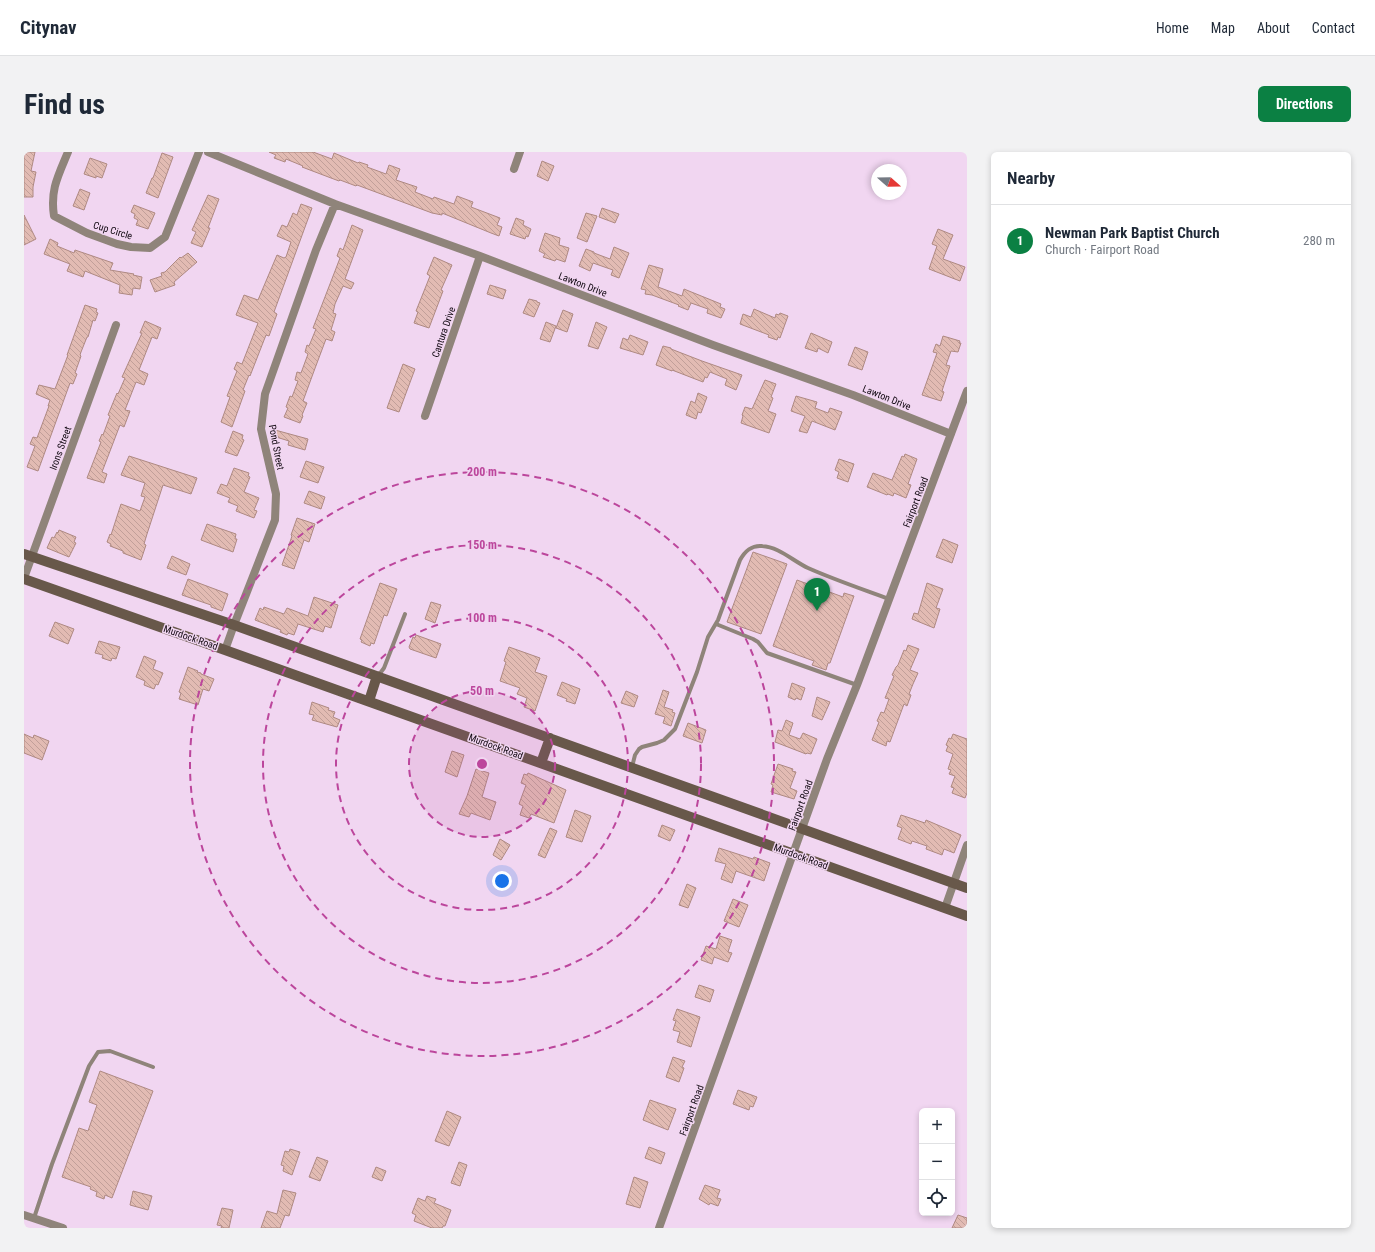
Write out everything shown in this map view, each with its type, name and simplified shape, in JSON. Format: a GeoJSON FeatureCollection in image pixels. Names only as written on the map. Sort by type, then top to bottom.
{"type":"FeatureCollection","features":[{"type":"Feature","properties":{"kind":"main road"},"geometry":{"type":"LineString","coordinates":[[28,555],[234,625],[967,888]]}},
{"type":"Feature","properties":{"kind":"main road","name":"Murdock Road"},"geometry":{"type":"LineString","coordinates":[[24,579],[369,701],[967,916]]}},
{"type":"Feature","properties":{"kind":"main road"},"geometry":{"type":"LineString","coordinates":[[369,701],[377,676]]}},
{"type":"Feature","properties":{"kind":"main road"},"geometry":{"type":"LineString","coordinates":[[542,763],[550,738]]}},
{"type":"Feature","properties":{"kind":"street","name":"Cup Circle"},"geometry":{"type":"LineString","coordinates":[[68,152],[55,183],[52,202],[54,216],[87,233],[117,244],[131,247],[150,248],[165,237],[199,152]]}},
{"type":"Feature","properties":{"kind":"street","name":"Lawton Drive"},"geometry":{"type":"LineString","coordinates":[[208,152],[334,204],[480,256],[713,345],[853,395],[951,434]]}},
{"type":"Feature","properties":{"kind":"street"},"geometry":{"type":"LineString","coordinates":[[514,169],[520,152]]}},
{"type":"Feature","properties":{"kind":"street","name":"Pond Street"},"geometry":{"type":"LineString","coordinates":[[226,650],[234,625],[275,520],[276,494],[262,429],[265,394],[316,250],[334,204]]}},
{"type":"Feature","properties":{"kind":"street","name":"Cantura Drive"},"geometry":{"type":"LineString","coordinates":[[424,416],[480,256]]}},
{"type":"Feature","properties":{"kind":"street","name":"Irons Street"},"geometry":{"type":"LineString","coordinates":[[24,579],[28,555],[116,325]]}},
{"type":"Feature","properties":{"kind":"street","name":"Fairport Road"},"geometry":{"type":"LineString","coordinates":[[659,1228],[827,759],[857,685],[967,391]]}},
{"type":"Feature","properties":{"kind":"street"},"geometry":{"type":"LineString","coordinates":[[945,908],[967,845]]}},
{"type":"Feature","properties":{"kind":"street"},"geometry":{"type":"LineString","coordinates":[[24,1215],[64,1228]]}},
{"type":"Feature","properties":{"kind":"lane"},"geometry":{"type":"LineString","coordinates":[[632,767],[635,755],[639,749],[664,740],[675,728],[698,672],[708,637],[716,624],[740,560],[746,551],[754,546],[765,546],[771,548],[789,556],[808,568],[889,599]]}},
{"type":"Feature","properties":{"kind":"lane"},"geometry":{"type":"LineString","coordinates":[[377,676],[384,668],[406,614]]}},
{"type":"Feature","properties":{"kind":"lane"},"geometry":{"type":"LineString","coordinates":[[716,624],[753,639],[758,642],[767,653],[857,685]]}},
{"type":"Feature","properties":{"kind":"lane"},"geometry":{"type":"LineString","coordinates":[[34,1218],[52,1164],[89,1066],[98,1052],[110,1050],[153,1068]]}},
{"type":"Feature","properties":{"kind":"building"},"geometry":{"type":"Polygon","coordinates":[[[24,152],[35,152],[31,171],[36,172],[33,197],[24,197],[24,152]]]}},
{"type":"Feature","properties":{"kind":"building"},"geometry":{"type":"Polygon","coordinates":[[[269,152],[313,152],[332,159],[334,153],[358,163],[368,165],[367,167],[386,174],[389,165],[400,169],[396,180],[417,187],[415,192],[433,199],[434,197],[454,204],[457,196],[473,202],[471,207],[500,218],[497,225],[502,227],[499,236],[442,213],[442,215],[432,213],[357,185],[339,181],[302,167],[303,166],[286,159],[285,162],[274,158],[276,155],[269,152]]]}},
{"type":"Feature","properties":{"kind":"building"},"geometry":{"type":"Polygon","coordinates":[[[162,153],[173,157],[158,198],[146,193],[162,153]]]}},
{"type":"Feature","properties":{"kind":"building"},"geometry":{"type":"Polygon","coordinates":[[[90,158],[107,164],[102,178],[96,176],[96,178],[84,174],[90,158]]]}},
{"type":"Feature","properties":{"kind":"building"},"geometry":{"type":"Polygon","coordinates":[[[542,161],[554,166],[548,181],[537,176],[542,161]]]}},
{"type":"Feature","properties":{"kind":"building"},"geometry":{"type":"Polygon","coordinates":[[[80,189],[90,193],[84,210],[73,206],[80,189]]]}},
{"type":"Feature","properties":{"kind":"building"},"geometry":{"type":"Polygon","coordinates":[[[208,195],[219,199],[202,247],[191,243],[196,232],[192,230],[208,195]]]}},
{"type":"Feature","properties":{"kind":"building"},"geometry":{"type":"Polygon","coordinates":[[[301,204],[312,208],[274,312],[277,314],[269,336],[266,335],[250,376],[249,375],[232,427],[221,422],[230,397],[227,396],[237,371],[234,369],[237,362],[242,364],[258,323],[236,315],[244,295],[258,300],[277,255],[284,258],[286,257],[291,242],[277,236],[282,225],[287,227],[293,213],[297,215],[301,204]]]}},
{"type":"Feature","properties":{"kind":"building"},"geometry":{"type":"Polygon","coordinates":[[[134,205],[155,213],[148,229],[136,225],[138,220],[134,218],[135,214],[131,212],[134,205]]]}},
{"type":"Feature","properties":{"kind":"building"},"geometry":{"type":"Polygon","coordinates":[[[602,208],[619,214],[615,223],[599,217],[602,208]]]}},
{"type":"Feature","properties":{"kind":"building"},"geometry":{"type":"Polygon","coordinates":[[[586,213],[597,216],[587,242],[577,238],[586,213]]]}},
{"type":"Feature","properties":{"kind":"building"},"geometry":{"type":"Polygon","coordinates":[[[24,215],[36,239],[24,245],[24,215]]]}},
{"type":"Feature","properties":{"kind":"building"},"geometry":{"type":"Polygon","coordinates":[[[516,218],[524,221],[523,225],[531,229],[528,237],[526,236],[525,239],[510,234],[516,218]]]}},
{"type":"Feature","properties":{"kind":"building"},"geometry":{"type":"Polygon","coordinates":[[[352,225],[363,230],[345,279],[354,283],[351,289],[343,286],[335,304],[333,313],[336,314],[331,330],[335,332],[332,341],[326,339],[303,401],[307,403],[300,423],[284,417],[288,408],[286,407],[290,396],[292,397],[298,381],[295,380],[297,372],[301,373],[308,354],[305,352],[307,345],[309,346],[316,329],[313,328],[340,258],[337,256],[340,248],[343,250],[352,225]]]}},
{"type":"Feature","properties":{"kind":"building"},"geometry":{"type":"Polygon","coordinates":[[[938,229],[953,235],[943,259],[965,267],[960,281],[929,269],[937,246],[932,244],[938,229]]]}},
{"type":"Feature","properties":{"kind":"building"},"geometry":{"type":"Polygon","coordinates":[[[545,233],[560,238],[559,245],[569,248],[565,262],[556,259],[555,261],[543,257],[545,254],[539,251],[545,233]]]}},
{"type":"Feature","properties":{"kind":"building"},"geometry":{"type":"Polygon","coordinates":[[[50,239],[58,243],[57,246],[74,253],[75,250],[113,263],[110,270],[134,274],[133,275],[142,277],[140,289],[133,288],[132,295],[119,293],[120,285],[85,271],[83,277],[67,271],[70,264],[44,254],[50,239]]]}},
{"type":"Feature","properties":{"kind":"building"},"geometry":{"type":"Polygon","coordinates":[[[614,247],[629,253],[619,278],[611,275],[613,270],[593,263],[590,271],[579,266],[586,249],[610,259],[614,247]]]}},
{"type":"Feature","properties":{"kind":"building"},"geometry":{"type":"Polygon","coordinates":[[[188,253],[197,262],[174,282],[175,285],[155,292],[150,280],[162,276],[161,273],[165,272],[180,257],[181,258],[188,253]]]}},
{"type":"Feature","properties":{"kind":"building"},"geometry":{"type":"Polygon","coordinates":[[[434,257],[452,265],[441,290],[443,291],[429,328],[414,323],[418,312],[416,311],[430,276],[427,274],[434,257]]]}},
{"type":"Feature","properties":{"kind":"building"},"geometry":{"type":"Polygon","coordinates":[[[649,265],[663,269],[658,287],[682,296],[684,289],[721,304],[720,307],[725,309],[721,318],[707,313],[708,309],[691,303],[688,310],[678,306],[679,305],[652,295],[645,294],[646,290],[641,289],[649,265]]]}},
{"type":"Feature","properties":{"kind":"building"},"geometry":{"type":"Polygon","coordinates":[[[490,285],[506,290],[503,299],[487,294],[490,285]]]}},
{"type":"Feature","properties":{"kind":"building"},"geometry":{"type":"Polygon","coordinates":[[[529,299],[540,303],[534,317],[523,313],[529,299]]]}},
{"type":"Feature","properties":{"kind":"building"},"geometry":{"type":"Polygon","coordinates":[[[85,305],[97,309],[96,312],[98,313],[95,321],[93,320],[88,337],[80,355],[81,356],[75,373],[77,374],[73,384],[70,383],[38,471],[27,467],[35,446],[30,444],[33,437],[37,438],[50,400],[36,394],[39,385],[55,389],[85,305]]]}},
{"type":"Feature","properties":{"kind":"building"},"geometry":{"type":"Polygon","coordinates":[[[754,309],[775,318],[776,314],[779,315],[780,313],[788,316],[780,338],[778,337],[777,340],[768,337],[769,335],[740,324],[743,314],[751,317],[754,309]]]}},
{"type":"Feature","properties":{"kind":"building"},"geometry":{"type":"Polygon","coordinates":[[[563,310],[573,314],[567,332],[556,328],[563,310]]]}},
{"type":"Feature","properties":{"kind":"building"},"geometry":{"type":"Polygon","coordinates":[[[145,321],[161,328],[157,339],[152,337],[139,370],[148,374],[144,385],[136,382],[125,410],[130,411],[124,427],[120,425],[102,472],[107,474],[104,483],[87,478],[101,442],[99,441],[102,434],[103,435],[110,416],[108,415],[125,378],[122,377],[142,333],[140,333],[145,321]]]}},
{"type":"Feature","properties":{"kind":"building"},"geometry":{"type":"Polygon","coordinates":[[[546,322],[556,326],[550,342],[540,339],[546,322]]]}},
{"type":"Feature","properties":{"kind":"building"},"geometry":{"type":"Polygon","coordinates":[[[596,322],[607,327],[598,349],[588,346],[596,322]]]}},
{"type":"Feature","properties":{"kind":"building"},"geometry":{"type":"Polygon","coordinates":[[[811,333],[832,342],[828,353],[818,348],[817,352],[805,348],[811,333]]]}},
{"type":"Feature","properties":{"kind":"building"},"geometry":{"type":"Polygon","coordinates":[[[630,335],[648,342],[643,355],[620,348],[623,338],[628,340],[630,335]]]}},
{"type":"Feature","properties":{"kind":"building"},"geometry":{"type":"Polygon","coordinates":[[[943,336],[960,341],[959,343],[961,343],[958,352],[951,351],[946,365],[950,366],[942,391],[944,392],[941,401],[922,395],[937,353],[933,352],[936,344],[940,346],[943,336]]]}},
{"type":"Feature","properties":{"kind":"building"},"geometry":{"type":"Polygon","coordinates":[[[663,346],[742,375],[736,390],[725,385],[727,379],[710,372],[707,378],[705,377],[703,382],[656,365],[663,346]]]}},
{"type":"Feature","properties":{"kind":"building"},"geometry":{"type":"Polygon","coordinates":[[[855,347],[868,352],[862,370],[848,365],[855,347]]]}},
{"type":"Feature","properties":{"kind":"building"},"geometry":{"type":"Polygon","coordinates":[[[403,364],[415,369],[399,412],[387,408],[403,364]]]}},
{"type":"Feature","properties":{"kind":"building"},"geometry":{"type":"Polygon","coordinates":[[[765,380],[776,384],[768,411],[776,414],[769,433],[741,423],[745,407],[752,409],[765,380]]]}},
{"type":"Feature","properties":{"kind":"building"},"geometry":{"type":"Polygon","coordinates":[[[698,393],[707,397],[701,413],[698,412],[696,419],[686,415],[691,401],[695,403],[698,393]]]}},
{"type":"Feature","properties":{"kind":"building"},"geometry":{"type":"Polygon","coordinates":[[[796,396],[817,402],[815,408],[828,413],[830,408],[842,412],[835,430],[812,421],[807,433],[799,431],[805,416],[791,411],[796,396]]]}},
{"type":"Feature","properties":{"kind":"building"},"geometry":{"type":"Polygon","coordinates":[[[275,430],[308,439],[305,450],[288,445],[289,441],[273,436],[275,430]]]}},
{"type":"Feature","properties":{"kind":"building"},"geometry":{"type":"Polygon","coordinates":[[[233,431],[243,435],[242,439],[244,440],[237,456],[225,452],[233,431]]]}},
{"type":"Feature","properties":{"kind":"building"},"geometry":{"type":"Polygon","coordinates":[[[905,454],[917,459],[908,484],[911,485],[906,498],[894,493],[893,496],[887,495],[867,487],[873,473],[892,480],[902,456],[904,457],[905,454]]]}},
{"type":"Feature","properties":{"kind":"building"},"geometry":{"type":"Polygon","coordinates":[[[129,456],[197,478],[191,494],[163,485],[144,544],[146,545],[141,560],[123,553],[123,551],[110,546],[111,544],[107,542],[110,534],[111,535],[121,504],[140,511],[145,497],[141,496],[145,483],[121,475],[129,456]]]}},
{"type":"Feature","properties":{"kind":"building"},"geometry":{"type":"Polygon","coordinates":[[[839,459],[854,464],[848,482],[837,478],[839,472],[835,470],[839,459]]]}},
{"type":"Feature","properties":{"kind":"building"},"geometry":{"type":"Polygon","coordinates":[[[306,461],[324,467],[318,483],[300,477],[306,461]]]}},
{"type":"Feature","properties":{"kind":"building"},"geometry":{"type":"Polygon","coordinates":[[[234,468],[249,473],[248,476],[250,477],[244,492],[259,498],[254,510],[257,511],[254,518],[236,511],[238,506],[228,502],[230,498],[217,493],[221,484],[227,486],[234,468]]]}},
{"type":"Feature","properties":{"kind":"building"},"geometry":{"type":"Polygon","coordinates":[[[309,491],[325,497],[321,509],[304,503],[309,491]]]}},
{"type":"Feature","properties":{"kind":"building"},"geometry":{"type":"Polygon","coordinates":[[[297,518],[315,524],[309,542],[304,540],[294,569],[282,565],[297,518]]]}},
{"type":"Feature","properties":{"kind":"building"},"geometry":{"type":"Polygon","coordinates":[[[207,524],[236,534],[235,539],[237,539],[233,552],[201,540],[207,524]]]}},
{"type":"Feature","properties":{"kind":"building"},"geometry":{"type":"Polygon","coordinates":[[[59,530],[76,537],[74,542],[76,543],[69,557],[47,548],[52,537],[54,538],[59,530]]]}},
{"type":"Feature","properties":{"kind":"building"},"geometry":{"type":"Polygon","coordinates":[[[943,539],[958,545],[952,563],[936,557],[943,539]]]}},
{"type":"Feature","properties":{"kind":"building"},"geometry":{"type":"Polygon","coordinates":[[[753,552],[787,564],[761,634],[727,622],[753,552]]]}},
{"type":"Feature","properties":{"kind":"building"},"geometry":{"type":"Polygon","coordinates":[[[172,556],[190,564],[186,575],[167,568],[172,556]]]}},
{"type":"Feature","properties":{"kind":"building"},"geometry":{"type":"Polygon","coordinates":[[[188,579],[228,594],[222,611],[211,607],[211,605],[182,595],[188,579]]]}},
{"type":"Feature","properties":{"kind":"building"},"geometry":{"type":"Polygon","coordinates":[[[797,580],[843,597],[844,593],[854,596],[830,663],[828,663],[826,670],[812,665],[814,661],[773,646],[797,580]]]}},
{"type":"Feature","properties":{"kind":"building"},"geometry":{"type":"Polygon","coordinates":[[[380,583],[397,589],[387,616],[384,615],[374,644],[371,643],[370,646],[361,642],[362,640],[360,639],[380,583]]]}},
{"type":"Feature","properties":{"kind":"building"},"geometry":{"type":"Polygon","coordinates":[[[927,583],[943,589],[936,608],[940,609],[934,628],[912,619],[914,613],[918,614],[927,583]]]}},
{"type":"Feature","properties":{"kind":"building"},"geometry":{"type":"Polygon","coordinates":[[[314,597],[338,605],[331,628],[325,626],[323,632],[298,624],[294,635],[288,633],[287,635],[280,632],[281,630],[255,620],[260,608],[263,610],[264,607],[284,614],[287,608],[308,616],[314,597]]]}},
{"type":"Feature","properties":{"kind":"building"},"geometry":{"type":"Polygon","coordinates":[[[431,602],[441,605],[435,623],[425,619],[431,602]]]}},
{"type":"Feature","properties":{"kind":"building"},"geometry":{"type":"Polygon","coordinates":[[[55,622],[74,629],[68,644],[49,636],[55,622]]]}},
{"type":"Feature","properties":{"kind":"building"},"geometry":{"type":"Polygon","coordinates":[[[416,635],[441,644],[436,658],[410,649],[409,647],[413,637],[415,638],[416,635]]]}},
{"type":"Feature","properties":{"kind":"building"},"geometry":{"type":"Polygon","coordinates":[[[99,641],[120,647],[116,659],[112,658],[111,661],[102,658],[103,655],[95,653],[99,641]]]}},
{"type":"Feature","properties":{"kind":"building"},"geometry":{"type":"Polygon","coordinates":[[[908,645],[919,649],[910,670],[918,673],[909,694],[911,695],[907,706],[904,704],[890,742],[887,741],[886,746],[872,740],[879,722],[877,721],[881,712],[884,713],[889,699],[885,698],[894,676],[892,675],[908,645]]]}},
{"type":"Feature","properties":{"kind":"building"},"geometry":{"type":"Polygon","coordinates":[[[509,647],[540,658],[535,672],[547,676],[535,711],[524,707],[527,698],[517,694],[520,688],[500,681],[506,662],[504,661],[509,647]]]}},
{"type":"Feature","properties":{"kind":"building"},"geometry":{"type":"Polygon","coordinates":[[[144,656],[156,661],[153,669],[163,673],[158,685],[156,684],[154,689],[144,685],[145,681],[136,677],[144,656]]]}},
{"type":"Feature","properties":{"kind":"building"},"geometry":{"type":"Polygon","coordinates":[[[188,667],[214,679],[209,691],[203,689],[198,705],[179,699],[181,693],[179,692],[188,667]]]}},
{"type":"Feature","properties":{"kind":"building"},"geometry":{"type":"Polygon","coordinates":[[[562,682],[580,689],[575,704],[566,701],[567,699],[557,695],[562,682]]]}},
{"type":"Feature","properties":{"kind":"building"},"geometry":{"type":"Polygon","coordinates":[[[792,683],[805,688],[801,700],[796,698],[795,700],[788,697],[792,683]]]}},
{"type":"Feature","properties":{"kind":"building"},"geometry":{"type":"Polygon","coordinates":[[[663,690],[669,692],[664,707],[673,710],[672,712],[675,713],[671,726],[663,723],[665,717],[655,714],[663,690]]]}},
{"type":"Feature","properties":{"kind":"building"},"geometry":{"type":"Polygon","coordinates":[[[626,691],[638,696],[634,707],[621,703],[626,691]]]}},
{"type":"Feature","properties":{"kind":"building"},"geometry":{"type":"Polygon","coordinates":[[[817,697],[830,702],[822,720],[812,716],[817,697]]]}},
{"type":"Feature","properties":{"kind":"building"},"geometry":{"type":"Polygon","coordinates":[[[312,702],[329,708],[328,710],[335,712],[333,717],[340,720],[337,727],[312,720],[314,715],[309,714],[312,702]]]}},
{"type":"Feature","properties":{"kind":"building"},"geometry":{"type":"Polygon","coordinates":[[[786,720],[793,723],[789,735],[800,739],[803,733],[817,739],[811,754],[806,754],[775,742],[778,730],[782,731],[786,720]]]}},
{"type":"Feature","properties":{"kind":"building"},"geometry":{"type":"Polygon","coordinates":[[[688,723],[706,730],[702,743],[683,736],[688,723]]]}},
{"type":"Feature","properties":{"kind":"building"},"geometry":{"type":"Polygon","coordinates":[[[24,734],[33,738],[34,735],[49,741],[42,760],[24,753],[24,734]]]}},
{"type":"Feature","properties":{"kind":"building"},"geometry":{"type":"Polygon","coordinates":[[[953,734],[967,739],[967,793],[965,798],[952,793],[954,788],[951,787],[955,776],[949,774],[951,770],[948,769],[953,754],[946,751],[948,746],[946,745],[949,738],[951,739],[953,734]]]}},
{"type":"Feature","properties":{"kind":"building"},"geometry":{"type":"Polygon","coordinates":[[[452,751],[464,755],[457,777],[445,772],[452,751]]]}},
{"type":"Feature","properties":{"kind":"building"},"geometry":{"type":"Polygon","coordinates":[[[778,764],[793,769],[792,771],[796,772],[790,788],[797,791],[794,799],[771,792],[773,785],[771,784],[778,764]]]}},
{"type":"Feature","properties":{"kind":"building"},"geometry":{"type":"Polygon","coordinates":[[[476,769],[489,773],[482,797],[496,802],[490,820],[471,813],[469,817],[459,814],[476,769]]]}},
{"type":"Feature","properties":{"kind":"building"},"geometry":{"type":"Polygon","coordinates":[[[528,773],[566,790],[554,823],[531,814],[529,818],[520,815],[523,806],[519,804],[526,785],[521,783],[524,774],[527,775],[528,773]]]}},
{"type":"Feature","properties":{"kind":"building"},"geometry":{"type":"Polygon","coordinates":[[[575,810],[591,816],[582,842],[566,837],[575,810]]]}},
{"type":"Feature","properties":{"kind":"building"},"geometry":{"type":"Polygon","coordinates":[[[901,815],[925,823],[926,820],[961,835],[954,853],[944,849],[942,855],[926,849],[927,846],[912,841],[911,844],[898,839],[902,828],[897,826],[901,815]]]}},
{"type":"Feature","properties":{"kind":"building"},"geometry":{"type":"Polygon","coordinates":[[[662,825],[675,830],[670,841],[658,836],[662,825]]]}},
{"type":"Feature","properties":{"kind":"building"},"geometry":{"type":"Polygon","coordinates":[[[550,828],[557,831],[545,858],[538,855],[550,828]]]}},
{"type":"Feature","properties":{"kind":"building"},"geometry":{"type":"Polygon","coordinates":[[[500,839],[510,845],[501,860],[493,855],[500,839]]]}},
{"type":"Feature","properties":{"kind":"building"},"geometry":{"type":"Polygon","coordinates":[[[719,848],[753,859],[754,857],[770,863],[764,881],[736,871],[732,883],[721,879],[726,864],[715,861],[719,848]]]}},
{"type":"Feature","properties":{"kind":"building"},"geometry":{"type":"Polygon","coordinates":[[[687,884],[696,888],[688,908],[679,905],[687,884]]]}},
{"type":"Feature","properties":{"kind":"building"},"geometry":{"type":"Polygon","coordinates":[[[733,899],[748,905],[739,927],[724,921],[733,899]]]}},
{"type":"Feature","properties":{"kind":"building"},"geometry":{"type":"Polygon","coordinates":[[[720,936],[732,940],[728,952],[732,953],[728,962],[714,957],[712,964],[701,960],[706,946],[716,949],[720,936]]]}},
{"type":"Feature","properties":{"kind":"building"},"geometry":{"type":"Polygon","coordinates":[[[699,985],[714,990],[710,1002],[695,997],[699,985]]]}},
{"type":"Feature","properties":{"kind":"building"},"geometry":{"type":"Polygon","coordinates":[[[677,1009],[700,1017],[691,1047],[677,1042],[680,1032],[673,1030],[676,1021],[673,1020],[677,1009]]]}},
{"type":"Feature","properties":{"kind":"building"},"geometry":{"type":"Polygon","coordinates":[[[673,1057],[685,1061],[682,1067],[684,1068],[679,1082],[666,1077],[673,1057]]]}},
{"type":"Feature","properties":{"kind":"building"},"geometry":{"type":"Polygon","coordinates":[[[100,1071],[153,1091],[112,1198],[105,1195],[104,1199],[96,1196],[97,1192],[90,1189],[91,1187],[62,1177],[79,1128],[88,1131],[97,1105],[89,1102],[100,1071]]]}},
{"type":"Feature","properties":{"kind":"building"},"geometry":{"type":"Polygon","coordinates":[[[738,1090],[757,1097],[753,1107],[750,1106],[749,1110],[733,1104],[738,1090]]]}},
{"type":"Feature","properties":{"kind":"building"},"geometry":{"type":"Polygon","coordinates":[[[650,1100],[676,1109],[668,1130],[643,1120],[650,1100]]]}},
{"type":"Feature","properties":{"kind":"building"},"geometry":{"type":"Polygon","coordinates":[[[447,1111],[461,1117],[449,1146],[435,1141],[447,1111]]]}},
{"type":"Feature","properties":{"kind":"building"},"geometry":{"type":"Polygon","coordinates":[[[649,1147],[665,1153],[661,1164],[645,1158],[649,1147]]]}},
{"type":"Feature","properties":{"kind":"building"},"geometry":{"type":"Polygon","coordinates":[[[290,1149],[300,1152],[292,1175],[283,1171],[284,1166],[281,1165],[285,1151],[289,1152],[290,1149]]]}},
{"type":"Feature","properties":{"kind":"building"},"geometry":{"type":"Polygon","coordinates":[[[317,1157],[328,1161],[320,1181],[309,1177],[317,1157]]]}},
{"type":"Feature","properties":{"kind":"building"},"geometry":{"type":"Polygon","coordinates":[[[459,1162],[467,1165],[460,1186],[451,1183],[459,1162]]]}},
{"type":"Feature","properties":{"kind":"building"},"geometry":{"type":"Polygon","coordinates":[[[376,1167],[386,1171],[382,1181],[372,1177],[376,1167]]]}},
{"type":"Feature","properties":{"kind":"building"},"geometry":{"type":"Polygon","coordinates":[[[634,1177],[648,1182],[640,1208],[626,1204],[634,1177]]]}},
{"type":"Feature","properties":{"kind":"building"},"geometry":{"type":"Polygon","coordinates":[[[705,1185],[720,1190],[717,1198],[721,1199],[718,1206],[710,1203],[709,1205],[699,1199],[705,1185]]]}},
{"type":"Feature","properties":{"kind":"building"},"geometry":{"type":"Polygon","coordinates":[[[283,1190],[296,1193],[289,1216],[285,1215],[280,1228],[261,1228],[267,1211],[277,1214],[283,1190]]]}},
{"type":"Feature","properties":{"kind":"building"},"geometry":{"type":"Polygon","coordinates":[[[133,1191],[152,1196],[148,1210],[130,1205],[133,1191]]]}},
{"type":"Feature","properties":{"kind":"building"},"geometry":{"type":"Polygon","coordinates":[[[427,1196],[436,1199],[434,1203],[451,1210],[445,1226],[442,1228],[432,1228],[414,1221],[416,1215],[412,1213],[418,1198],[425,1201],[427,1196]]]}},
{"type":"Feature","properties":{"kind":"building"},"geometry":{"type":"Polygon","coordinates":[[[222,1208],[233,1210],[229,1228],[221,1228],[222,1226],[217,1225],[222,1208]]]}},
{"type":"Feature","properties":{"kind":"building"},"geometry":{"type":"Polygon","coordinates":[[[958,1215],[967,1218],[967,1228],[952,1228],[958,1215]]]}},
{"type":"Feature","properties":{"kind":"place","name":"Newman Park Baptist Church"},"geometry":{"type":"Point","coordinates":[817,611]}}]}
